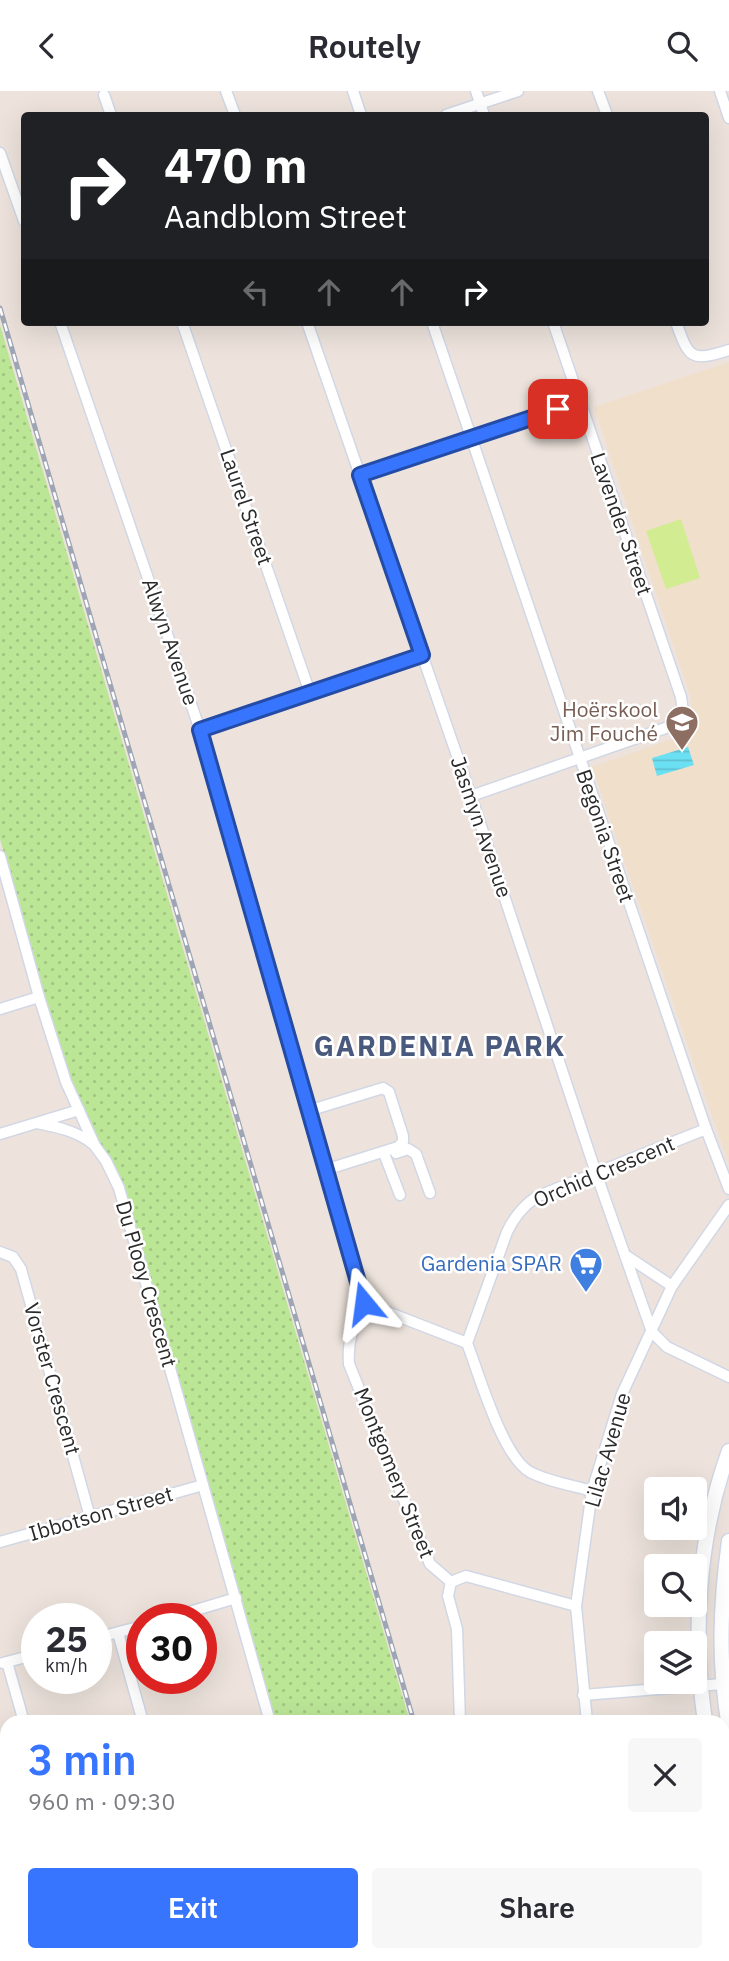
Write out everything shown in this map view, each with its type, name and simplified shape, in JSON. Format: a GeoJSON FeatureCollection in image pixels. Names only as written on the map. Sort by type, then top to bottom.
{"type":"FeatureCollection","features":[{"type":"Feature","properties":{"kind":"street"},"geometry":{"type":"LineString","coordinates":[[226,91],[234,112]]}},
{"type":"Feature","properties":{"kind":"street"},"geometry":{"type":"LineString","coordinates":[[353,91],[360,112]]}},
{"type":"Feature","properties":{"kind":"street"},"geometry":{"type":"LineString","coordinates":[[476,91],[483,112]]}},
{"type":"Feature","properties":{"kind":"street"},"geometry":{"type":"LineString","coordinates":[[455,112],[518,91]]}},
{"type":"Feature","properties":{"kind":"street"},"geometry":{"type":"LineString","coordinates":[[598,91],[606,112]]}},
{"type":"Feature","properties":{"kind":"street"},"geometry":{"type":"LineString","coordinates":[[720,91],[729,118]]}},
{"type":"Feature","properties":{"kind":"street"},"geometry":{"type":"LineString","coordinates":[[104,95],[110,112]]}},
{"type":"Feature","properties":{"kind":"street"},"geometry":{"type":"LineString","coordinates":[[0,153],[21,212]]}},
{"type":"Feature","properties":{"kind":"street","name":"Alwyn Avenue"},"geometry":{"type":"LineString","coordinates":[[61,326],[200,730],[364,1303]]}},
{"type":"Feature","properties":{"kind":"street","name":"Laurel Street"},"geometry":{"type":"LineString","coordinates":[[183,326],[310,693]]}},
{"type":"Feature","properties":{"kind":"street","name":"Jasmyn Avenue"},"geometry":{"type":"LineString","coordinates":[[308,326],[652,1332]]}},
{"type":"Feature","properties":{"kind":"street","name":"Begonia Street"},"geometry":{"type":"LineString","coordinates":[[433,326],[578,758],[729,1189]]}},
{"type":"Feature","properties":{"kind":"street","name":"Lavender Street"},"geometry":{"type":"LineString","coordinates":[[554,326],[681,697],[683,712],[674,725],[578,758]]}},
{"type":"Feature","properties":{"kind":"street"},"geometry":{"type":"LineString","coordinates":[[678,326],[688,352],[694,356],[705,358],[729,350]]}},
{"type":"Feature","properties":{"kind":"street"},"geometry":{"type":"LineString","coordinates":[[360,475],[579,401]]}},
{"type":"Feature","properties":{"kind":"street"},"geometry":{"type":"LineString","coordinates":[[200,730],[422,655]]}},
{"type":"Feature","properties":{"kind":"street"},"geometry":{"type":"LineString","coordinates":[[471,796],[578,758]]}},
{"type":"Feature","properties":{"kind":"street","name":"Du Plooy Crescent"},"geometry":{"type":"LineString","coordinates":[[0,856],[66,1083],[95,1146],[106,1161],[119,1188],[268,1715]]}},
{"type":"Feature","properties":{"kind":"street"},"geometry":{"type":"LineString","coordinates":[[0,1009],[39,997]]}},
{"type":"Feature","properties":{"kind":"street"},"geometry":{"type":"LineString","coordinates":[[308,1111],[383,1088],[389,1092],[404,1136],[398,1147],[325,1172]]}},
{"type":"Feature","properties":{"kind":"street"},"geometry":{"type":"LineString","coordinates":[[0,1134],[79,1111]]}},
{"type":"Feature","properties":{"kind":"street"},"geometry":{"type":"LineString","coordinates":[[35,1123],[67,1130],[95,1146]]}},
{"type":"Feature","properties":{"kind":"street","name":"Orchid Crescent"},"geometry":{"type":"LineString","coordinates":[[467,1343],[507,1232],[518,1212],[536,1197],[706,1129]]}},
{"type":"Feature","properties":{"kind":"street"},"geometry":{"type":"LineString","coordinates":[[325,1172],[408,1149],[412,1150],[423,1171],[430,1193]]}},
{"type":"Feature","properties":{"kind":"street"},"geometry":{"type":"LineString","coordinates":[[385,1156],[400,1195]]}},
{"type":"Feature","properties":{"kind":"street","name":"Lilac Avenue"},"geometry":{"type":"LineString","coordinates":[[586,1715],[576,1606],[592,1491],[622,1394],[672,1286],[729,1205]]}},
{"type":"Feature","properties":{"kind":"street","name":"Vorster Crescent"},"geometry":{"type":"LineString","coordinates":[[0,1252],[13,1257],[21,1269],[90,1517]]}},
{"type":"Feature","properties":{"kind":"street"},"geometry":{"type":"LineString","coordinates":[[625,1255],[672,1286]]}},
{"type":"Feature","properties":{"kind":"street"},"geometry":{"type":"LineString","coordinates":[[364,1303],[467,1343],[504,1441],[514,1457],[528,1470],[543,1477],[592,1491]]}},
{"type":"Feature","properties":{"kind":"street","name":"Montgomery Street"},"geometry":{"type":"LineString","coordinates":[[364,1303],[351,1329],[349,1364],[430,1564],[451,1582]]}},
{"type":"Feature","properties":{"kind":"street"},"geometry":{"type":"LineString","coordinates":[[652,1332],[667,1347],[729,1377]]}},
{"type":"Feature","properties":{"kind":"street"},"geometry":{"type":"LineString","coordinates":[[699,1631],[702,1575],[711,1519],[729,1451]]}},
{"type":"Feature","properties":{"kind":"street","name":"Ibbotson Street"},"geometry":{"type":"LineString","coordinates":[[0,1542],[203,1485]]}},
{"type":"Feature","properties":{"kind":"street"},"geometry":{"type":"LineString","coordinates":[[727,1715],[722,1684],[720,1632],[729,1541]]}},
{"type":"Feature","properties":{"kind":"street"},"geometry":{"type":"LineString","coordinates":[[460,1715],[457,1629],[448,1596],[451,1582],[466,1576],[576,1606]]}},
{"type":"Feature","properties":{"kind":"street"},"geometry":{"type":"LineString","coordinates":[[217,1604],[236,1598]]}},
{"type":"Feature","properties":{"kind":"street"},"geometry":{"type":"LineString","coordinates":[[112,1635],[126,1631]]}},
{"type":"Feature","properties":{"kind":"street"},"geometry":{"type":"LineString","coordinates":[[118,1633],[141,1715]]}},
{"type":"Feature","properties":{"kind":"street"},"geometry":{"type":"LineString","coordinates":[[21,1658],[3,1663],[22,1715]]}},
{"type":"Feature","properties":{"kind":"street"},"geometry":{"type":"LineString","coordinates":[[707,1685],[722,1684]]}},
{"type":"Feature","properties":{"kind":"street"},"geometry":{"type":"LineString","coordinates":[[583,1695],[644,1690]]}},
{"type":"Feature","properties":{"kind":"street"},"geometry":{"type":"LineString","coordinates":[[701,1694],[704,1715]]}},
{"type":"Feature","properties":{"kind":"shaded area","name":"Hoërskool Jim Fouché"},"geometry":{"type":"Polygon","coordinates":[[[729,362],[729,1164],[592,767],[680,736],[688,727],[692,714],[691,698],[594,407],[729,362]]]}},
{"type":"Feature","properties":{"kind":"green space"},"geometry":{"type":"Polygon","coordinates":[[[0,325],[408,1715],[271,1715],[123,1184],[69,1086],[0,839],[0,325]]]}},
{"type":"Feature","properties":{"kind":"green space"},"geometry":{"type":"Polygon","coordinates":[[[681,519],[700,578],[666,589],[646,531],[681,519]]]}},
{"type":"Feature","properties":{"kind":"water"},"geometry":{"type":"Polygon","coordinates":[[[688,747],[694,765],[657,776],[652,758],[688,747]]]}},
{"type":"Feature","properties":{"kind":"railway"},"geometry":{"type":"LineString","coordinates":[[0,308],[412,1715]]}},
{"type":"Feature","properties":{"kind":"place","name":"Hoërskool Jim Fouché"},"geometry":{"type":"Point","coordinates":[682,752]}},
{"type":"Feature","properties":{"kind":"place","name":"Gardenia SPAR"},"geometry":{"type":"Point","coordinates":[586,1294]}},
{"type":"Feature","properties":{"kind":"district","name":"GARDENIA PARK"},"geometry":{"type":"Point","coordinates":[440,1046]}},
{"type":"Feature","properties":{"kind":"route"},"geometry":{"type":"LineString","coordinates":[[364,1303],[200,730],[422,655],[360,475],[558,409]]}}]}
